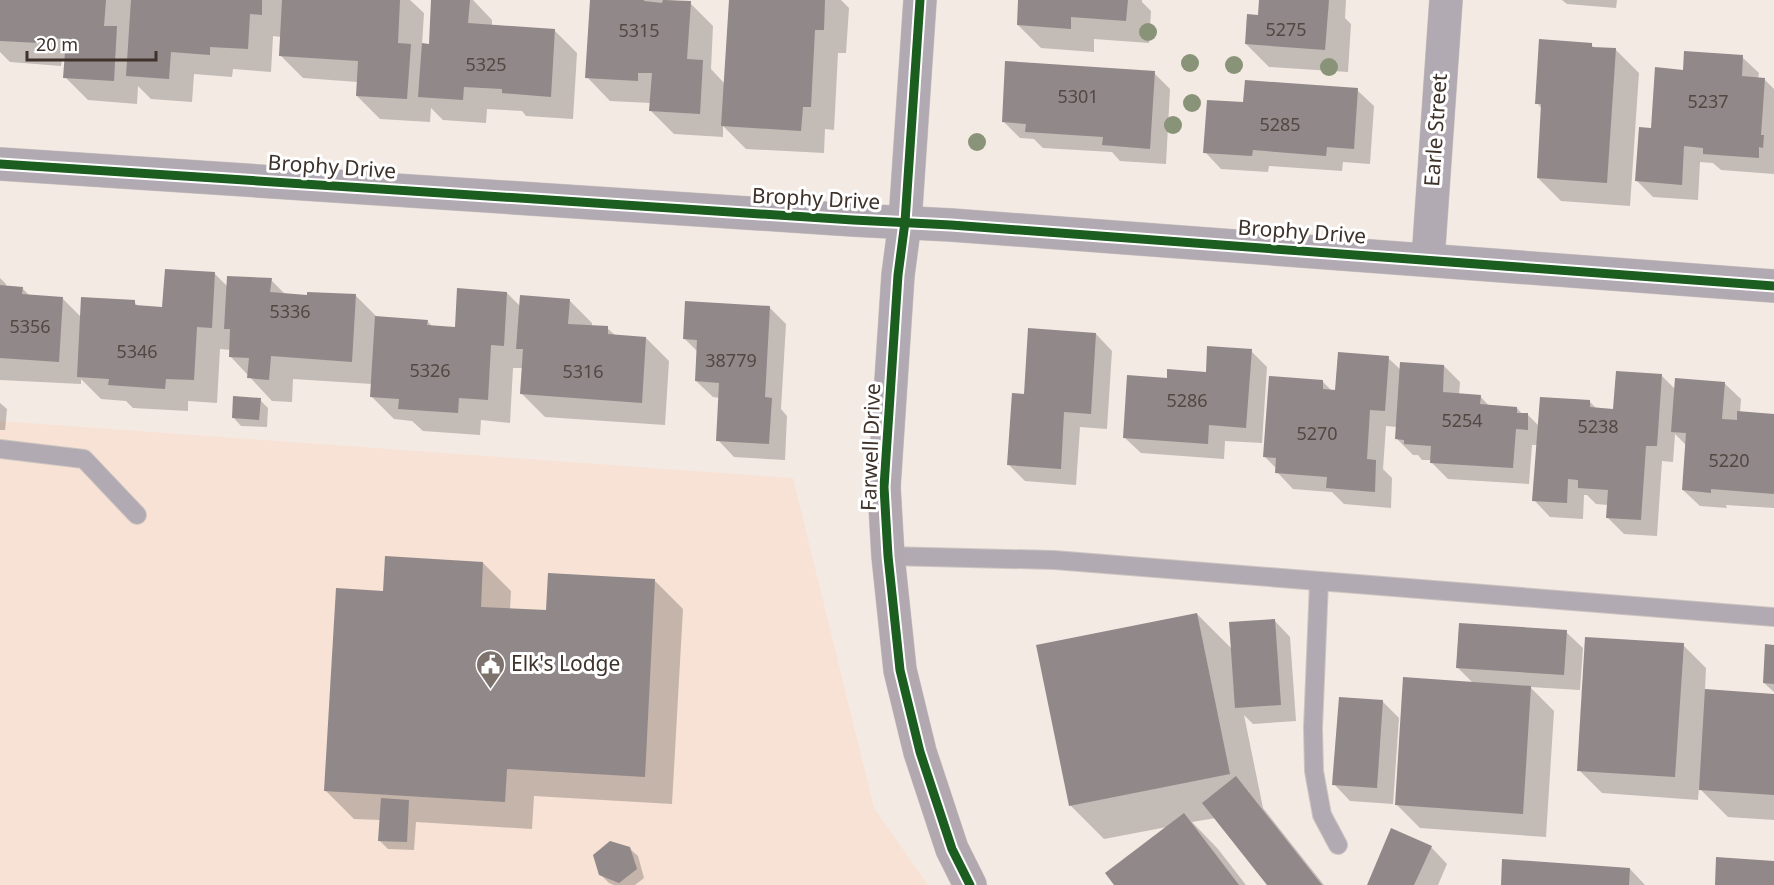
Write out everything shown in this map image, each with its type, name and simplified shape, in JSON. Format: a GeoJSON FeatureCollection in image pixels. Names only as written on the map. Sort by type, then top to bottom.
{"type":"FeatureCollection","features":[{"type":"Feature","properties":{"kind":"street","name":"Farwell Drive"},"geometry":{"type":"LineString","coordinates":[[920,0],[884,487],[888,556],[900,670],[920,752],[952,849],[970,885]]}},
{"type":"Feature","properties":{"kind":"street","name":"Earle Street"},"geometry":{"type":"LineString","coordinates":[[1428,260],[1446,0]]}},
{"type":"Feature","properties":{"kind":"street","name":"Brophy Drive"},"geometry":{"type":"LineString","coordinates":[[0,164],[905,222],[1774,286]]}},
{"type":"Feature","properties":{"kind":"lane"},"geometry":{"type":"LineString","coordinates":[[0,449],[84,459],[137,515]]}},
{"type":"Feature","properties":{"kind":"lane"},"geometry":{"type":"LineString","coordinates":[[888,556],[1054,560],[1774,617]]}},
{"type":"Feature","properties":{"kind":"lane"},"geometry":{"type":"LineString","coordinates":[[1319,582],[1313,728],[1314,771],[1322,815],[1338,845]]}},
{"type":"Feature","properties":{"kind":"shaded area"},"geometry":{"type":"Polygon","coordinates":[[[0,421],[793,478],[874,808],[928,885],[0,885],[0,421]]]}},
{"type":"Feature","properties":{"kind":"building"},"geometry":{"type":"Polygon","coordinates":[[[0,0],[106,0],[104,26],[117,26],[114,81],[63,78],[66,39],[39,38],[39,43],[0,41],[0,0]]]}},
{"type":"Feature","properties":{"kind":"building"},"geometry":{"type":"Polygon","coordinates":[[[131,0],[262,0],[262,15],[250,14],[248,49],[210,47],[210,55],[171,52],[169,79],[126,76],[131,0]]]}},
{"type":"Feature","properties":{"kind":"building"},"geometry":{"type":"Polygon","coordinates":[[[282,0],[400,0],[398,43],[411,44],[407,99],[356,96],[358,61],[279,56],[282,0]]]}},
{"type":"Feature","properties":{"kind":"building"},"geometry":{"type":"Polygon","coordinates":[[[431,0],[470,0],[468,23],[555,29],[551,97],[502,93],[502,89],[464,87],[463,100],[418,97],[422,43],[429,44],[431,0]]]}},
{"type":"Feature","properties":{"kind":"building"},"geometry":{"type":"Polygon","coordinates":[[[590,0],[644,0],[662,3],[663,0],[691,1],[687,59],[703,60],[700,114],[649,111],[652,73],[638,73],[638,81],[585,78],[590,0]]]}},
{"type":"Feature","properties":{"kind":"building"},"geometry":{"type":"Polygon","coordinates":[[[729,0],[825,0],[824,30],[815,30],[811,107],[803,107],[801,131],[721,126],[729,0]]]}},
{"type":"Feature","properties":{"kind":"building"},"geometry":{"type":"Polygon","coordinates":[[[1018,0],[1128,0],[1126,21],[1071,17],[1071,29],[1017,25],[1018,0]]]}},
{"type":"Feature","properties":{"kind":"building"},"geometry":{"type":"Polygon","coordinates":[[[1259,0],[1329,0],[1325,50],[1245,44],[1247,14],[1258,15],[1259,0]]]}},
{"type":"Feature","properties":{"kind":"building"},"geometry":{"type":"Polygon","coordinates":[[[1539,39],[1592,43],[1592,47],[1616,48],[1607,183],[1537,178],[1541,104],[1535,104],[1539,39]]]}},
{"type":"Feature","properties":{"kind":"building"},"geometry":{"type":"Polygon","coordinates":[[[1684,51],[1743,55],[1742,76],[1765,78],[1761,135],[1764,135],[1763,148],[1759,147],[1759,158],[1703,154],[1703,148],[1684,146],[1682,185],[1635,181],[1639,127],[1651,128],[1655,67],[1683,70],[1684,51]]]}},
{"type":"Feature","properties":{"kind":"building"},"geometry":{"type":"Polygon","coordinates":[[[1005,61],[1155,71],[1150,149],[1102,145],[1103,137],[1025,132],[1026,124],[1002,122],[1005,61]]]}},
{"type":"Feature","properties":{"kind":"building"},"geometry":{"type":"Polygon","coordinates":[[[1245,80],[1358,88],[1354,149],[1327,147],[1326,156],[1253,150],[1252,156],[1203,153],[1207,100],[1243,102],[1245,80]]]}},
{"type":"Feature","properties":{"kind":"building"},"geometry":{"type":"Polygon","coordinates":[[[165,269],[215,272],[212,328],[197,327],[194,380],[166,379],[165,389],[108,385],[109,379],[77,377],[81,297],[135,300],[135,305],[162,307],[165,269]]]}},
{"type":"Feature","properties":{"kind":"building"},"geometry":{"type":"Polygon","coordinates":[[[227,276],[272,278],[270,292],[307,295],[307,292],[356,294],[352,362],[271,356],[269,380],[247,378],[249,358],[229,357],[230,329],[224,329],[227,276]]]}},
{"type":"Feature","properties":{"kind":"building"},"geometry":{"type":"Polygon","coordinates":[[[0,285],[23,287],[22,294],[63,297],[59,362],[0,358],[0,285]]]}},
{"type":"Feature","properties":{"kind":"building"},"geometry":{"type":"Polygon","coordinates":[[[457,288],[507,292],[504,346],[491,345],[488,400],[459,398],[458,413],[398,409],[399,399],[370,397],[375,316],[428,320],[427,325],[455,327],[457,288]]]}},
{"type":"Feature","properties":{"kind":"building"},"geometry":{"type":"Polygon","coordinates":[[[520,295],[570,299],[568,324],[608,326],[608,334],[646,337],[642,403],[520,394],[523,349],[516,349],[520,295]]]}},
{"type":"Feature","properties":{"kind":"building"},"geometry":{"type":"Polygon","coordinates":[[[685,301],[770,306],[765,397],[772,398],[769,444],[716,441],[719,383],[695,381],[697,340],[683,339],[685,301]]]}},
{"type":"Feature","properties":{"kind":"building"},"geometry":{"type":"Polygon","coordinates":[[[1028,328],[1096,333],[1091,414],[1064,412],[1061,469],[1007,465],[1012,393],[1024,394],[1028,328]]]}},
{"type":"Feature","properties":{"kind":"building"},"geometry":{"type":"Polygon","coordinates":[[[1207,346],[1252,349],[1246,428],[1209,425],[1208,444],[1123,438],[1127,375],[1167,378],[1167,369],[1206,372],[1207,346]]]}},
{"type":"Feature","properties":{"kind":"building"},"geometry":{"type":"Polygon","coordinates":[[[1338,352],[1389,356],[1385,411],[1370,410],[1367,459],[1376,460],[1375,492],[1326,488],[1327,477],[1275,473],[1276,458],[1263,457],[1269,376],[1323,380],[1323,389],[1335,390],[1338,352]]]}},
{"type":"Feature","properties":{"kind":"building"},"geometry":{"type":"Polygon","coordinates":[[[1400,362],[1444,365],[1443,392],[1481,395],[1480,404],[1517,407],[1517,413],[1528,413],[1528,430],[1516,429],[1513,468],[1430,463],[1431,446],[1404,444],[1404,440],[1395,439],[1400,362]]]}},
{"type":"Feature","properties":{"kind":"building"},"geometry":{"type":"Polygon","coordinates":[[[1616,371],[1662,374],[1657,446],[1646,446],[1641,520],[1606,518],[1608,490],[1578,488],[1578,480],[1568,479],[1567,503],[1532,501],[1540,397],[1590,400],[1590,407],[1613,409],[1616,371]]]}},
{"type":"Feature","properties":{"kind":"building"},"geometry":{"type":"Polygon","coordinates":[[[1675,378],[1725,382],[1722,419],[1737,420],[1737,411],[1774,414],[1774,494],[1711,489],[1711,493],[1682,490],[1686,433],[1671,432],[1675,378]]]}},
{"type":"Feature","properties":{"kind":"building"},"geometry":{"type":"Polygon","coordinates":[[[233,396],[261,398],[259,420],[232,418],[233,396]]]}},
{"type":"Feature","properties":{"kind":"building","name":"Elk's Lodge"},"geometry":{"type":"Polygon","coordinates":[[[385,556],[483,562],[481,607],[546,610],[548,573],[655,579],[645,777],[507,769],[505,802],[324,791],[336,588],[383,591],[385,556]]]}},
{"type":"Feature","properties":{"kind":"building"},"geometry":{"type":"Polygon","coordinates":[[[1197,613],[1230,774],[1069,806],[1036,645],[1197,613]]]}},
{"type":"Feature","properties":{"kind":"building"},"geometry":{"type":"Polygon","coordinates":[[[1275,619],[1281,705],[1235,708],[1229,622],[1275,619]]]}},
{"type":"Feature","properties":{"kind":"building"},"geometry":{"type":"Polygon","coordinates":[[[1459,623],[1567,630],[1564,675],[1456,668],[1459,623]]]}},
{"type":"Feature","properties":{"kind":"building"},"geometry":{"type":"Polygon","coordinates":[[[1585,637],[1684,643],[1675,777],[1577,771],[1585,637]]]}},
{"type":"Feature","properties":{"kind":"building"},"geometry":{"type":"Polygon","coordinates":[[[1765,644],[1774,645],[1774,684],[1763,683],[1765,644]]]}},
{"type":"Feature","properties":{"kind":"building"},"geometry":{"type":"Polygon","coordinates":[[[1403,677],[1531,686],[1523,814],[1395,805],[1403,677]]]}},
{"type":"Feature","properties":{"kind":"building"},"geometry":{"type":"Polygon","coordinates":[[[1705,689],[1774,694],[1774,795],[1699,790],[1705,689]]]}},
{"type":"Feature","properties":{"kind":"building"},"geometry":{"type":"Polygon","coordinates":[[[1339,697],[1383,700],[1377,788],[1332,785],[1339,697]]]}},
{"type":"Feature","properties":{"kind":"building"},"geometry":{"type":"Polygon","coordinates":[[[1236,776],[1322,885],[1267,885],[1202,803],[1236,776]]]}},
{"type":"Feature","properties":{"kind":"building"},"geometry":{"type":"Polygon","coordinates":[[[381,798],[409,800],[407,842],[378,841],[381,798]]]}},
{"type":"Feature","properties":{"kind":"building"},"geometry":{"type":"Polygon","coordinates":[[[1184,813],[1239,885],[1114,885],[1105,873],[1184,813]]]}},
{"type":"Feature","properties":{"kind":"building"},"geometry":{"type":"Polygon","coordinates":[[[1391,828],[1432,846],[1414,885],[1367,885],[1391,828]]]}},
{"type":"Feature","properties":{"kind":"building"},"geometry":{"type":"Polygon","coordinates":[[[610,841],[630,847],[637,869],[619,883],[599,875],[593,855],[610,841]]]}},
{"type":"Feature","properties":{"kind":"building"},"geometry":{"type":"Polygon","coordinates":[[[1716,857],[1774,861],[1774,885],[1715,885],[1716,857]]]}},
{"type":"Feature","properties":{"kind":"building"},"geometry":{"type":"Polygon","coordinates":[[[1502,859],[1630,868],[1629,885],[1501,885],[1502,859]]]}},
{"type":"Feature","properties":{"kind":"cycle path"},"geometry":{"type":"LineString","coordinates":[[920,0],[884,487],[888,556],[900,670],[920,752],[952,849],[970,885]]}},
{"type":"Feature","properties":{"kind":"cycle path"},"geometry":{"type":"LineString","coordinates":[[0,164],[951,225],[1774,286]]}},
{"type":"Feature","properties":{"kind":"place","name":"Elk's Lodge"},"geometry":{"type":"Point","coordinates":[490,690]}}]}
